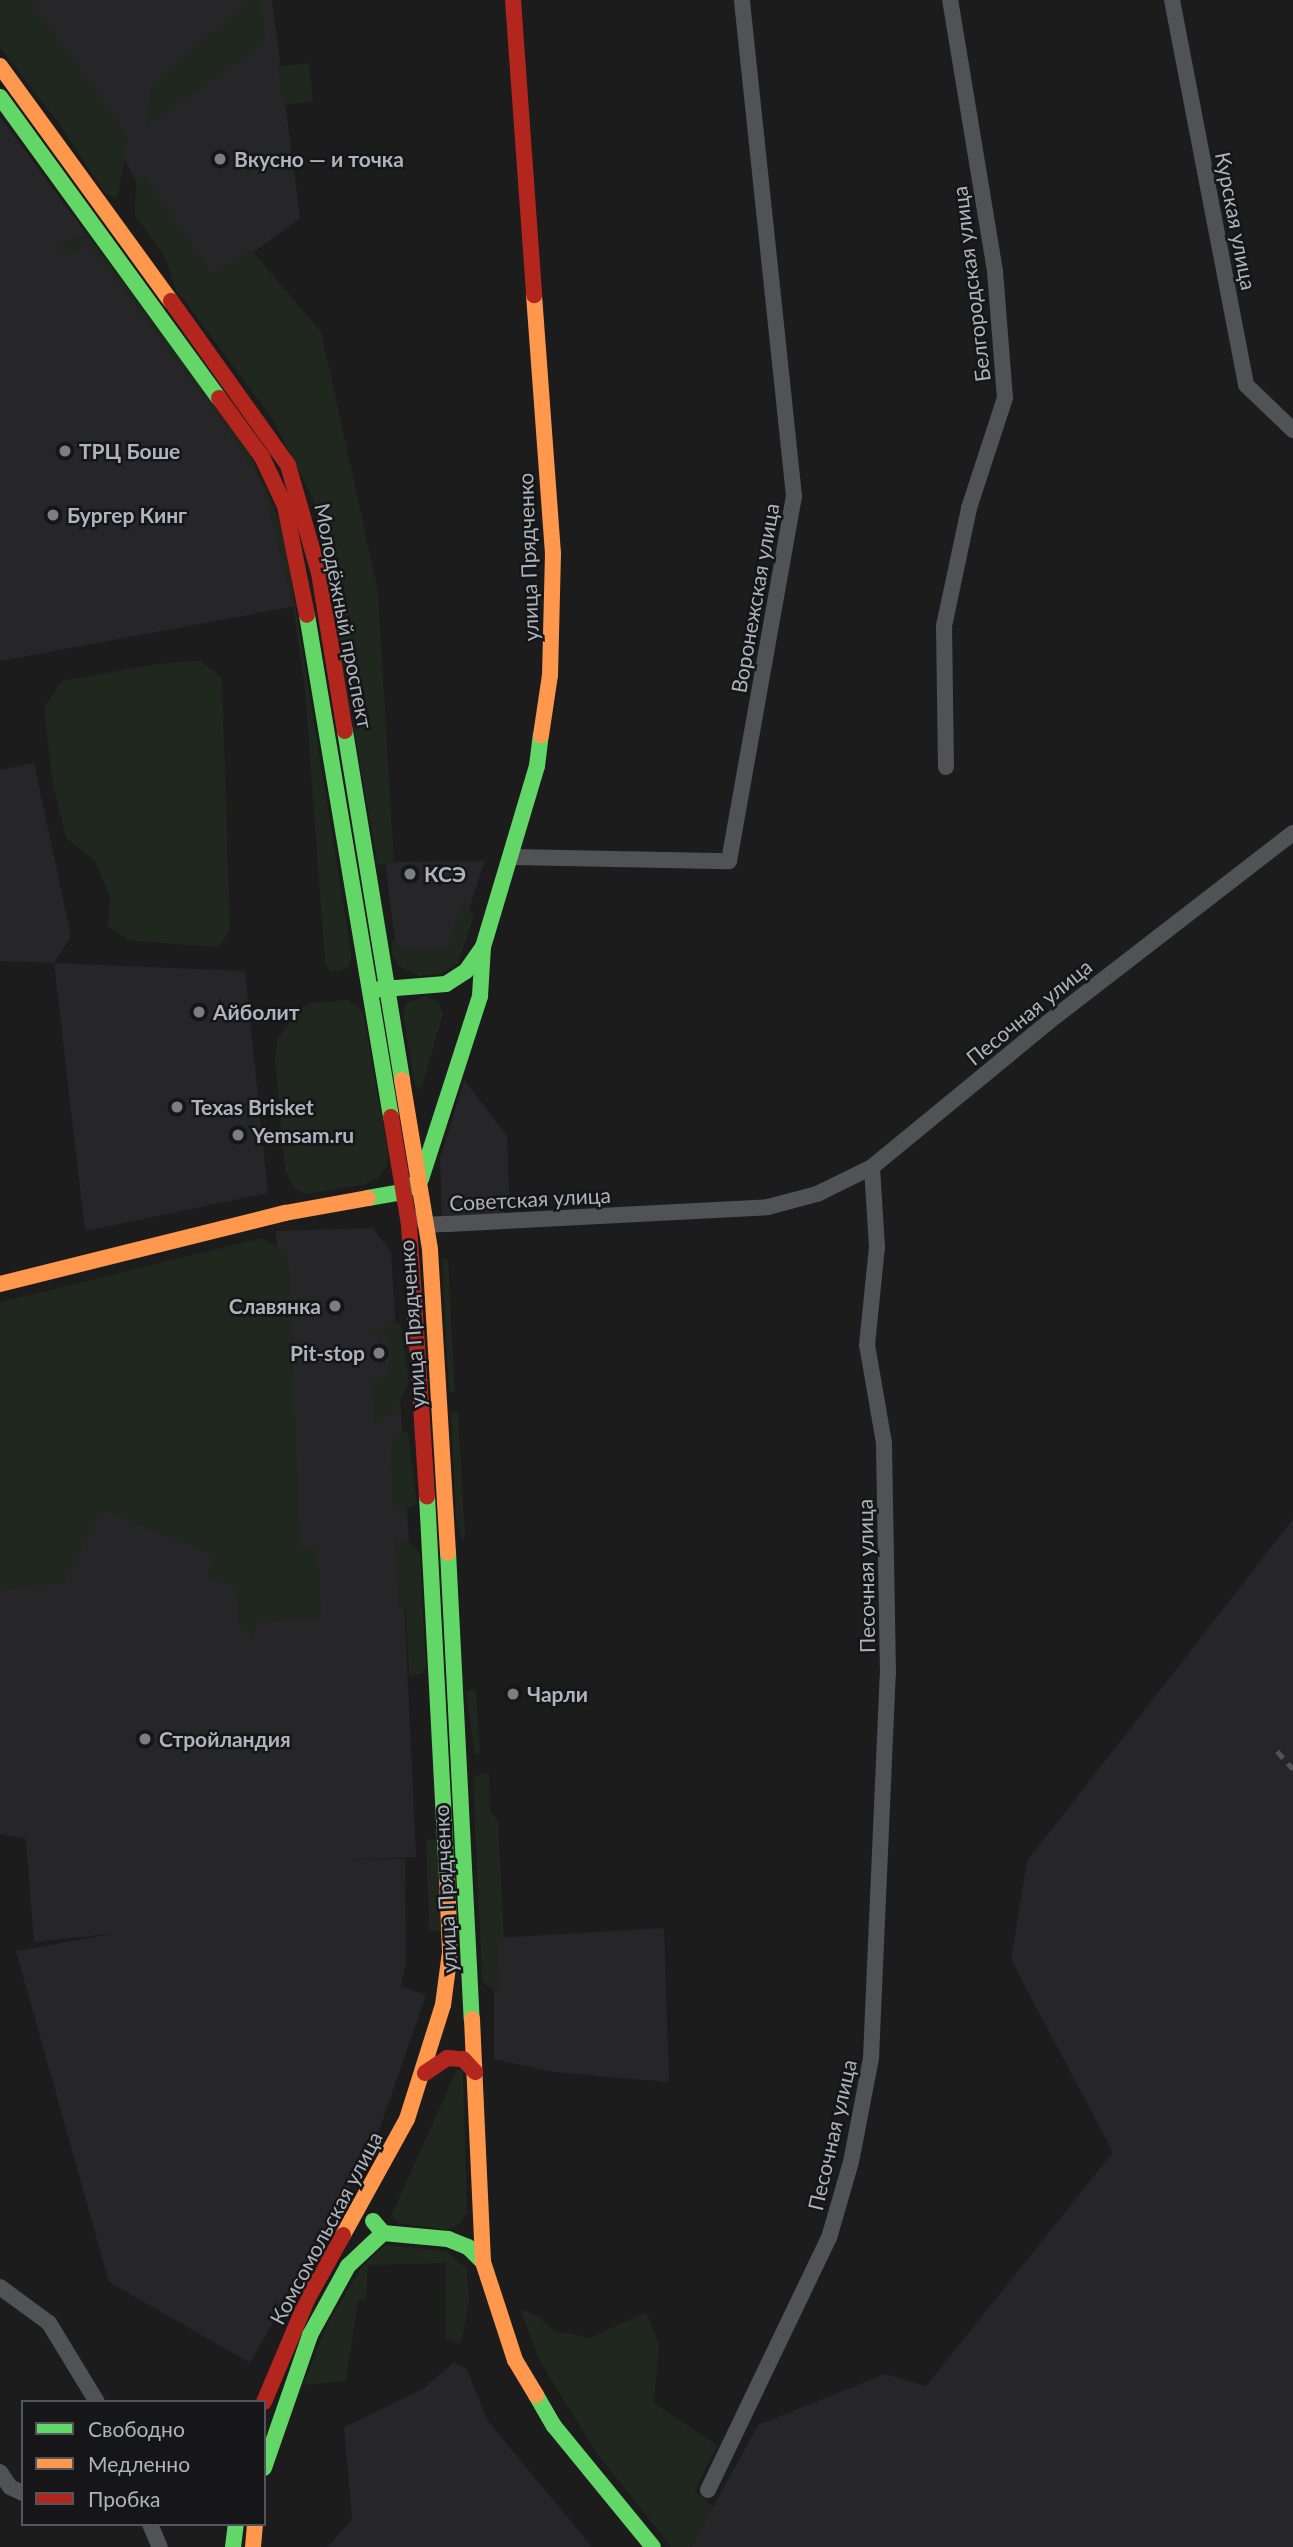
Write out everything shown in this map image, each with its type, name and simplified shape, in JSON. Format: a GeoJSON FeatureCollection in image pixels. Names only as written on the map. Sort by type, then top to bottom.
{"type":"FeatureCollection","features":[{"type":"Feature","properties":{"kind":"main road","name":"улица Прядченко"},"geometry":{"type":"LineString","coordinates":[[513,0],[554,615],[537,765],[512,857],[483,947],[480,996],[421,1180],[461,1758],[483,2262],[515,2360],[554,2427],[653,2547]]}},
{"type":"Feature","properties":{"kind":"main road","name":"Молодёжный проспект"},"geometry":{"type":"LineString","coordinates":[[0,66],[288,465],[303,505],[318,573],[379,989],[403,1192]]}},
{"type":"Feature","properties":{"kind":"main road","name":"Молодёжный проспект"},"geometry":{"type":"LineString","coordinates":[[0,97],[262,457],[285,506],[379,989],[421,1180]]}},
{"type":"Feature","properties":{"kind":"main road"},"geometry":{"type":"LineString","coordinates":[[379,989],[446,984],[466,971],[483,947]]}},
{"type":"Feature","properties":{"kind":"main road"},"geometry":{"type":"LineString","coordinates":[[0,1284],[285,1213],[403,1192],[421,1180]]}},
{"type":"Feature","properties":{"kind":"main road","name":"улица Прядченко"},"geometry":{"type":"LineString","coordinates":[[403,1192],[442,1758],[450,1951],[443,2005],[425,2073]]}},
{"type":"Feature","properties":{"kind":"main road"},"geometry":{"type":"LineString","coordinates":[[442,1758],[461,1758]]}},
{"type":"Feature","properties":{"kind":"main road"},"geometry":{"type":"LineString","coordinates":[[425,2073],[447,2058],[463,2059],[475,2072]]}},
{"type":"Feature","properties":{"kind":"main road","name":"Комсомольская улица"},"geometry":{"type":"LineString","coordinates":[[265,2400],[308,2298],[365,2202],[425,2073]]}},
{"type":"Feature","properties":{"kind":"main road"},"geometry":{"type":"LineString","coordinates":[[365,2202],[370,2218],[383,2233],[448,2239],[468,2248],[483,2262]]}},
{"type":"Feature","properties":{"kind":"main road"},"geometry":{"type":"LineString","coordinates":[[448,2239],[468,2232],[481,2216]]}},
{"type":"Feature","properties":{"kind":"main road","name":"Комсомольская улица"},"geometry":{"type":"LineString","coordinates":[[266,2461],[278,2417],[310,2335],[348,2266],[383,2233]]}},
{"type":"Feature","properties":{"kind":"main road"},"geometry":{"type":"LineString","coordinates":[[233,2547],[236,2526]]}},
{"type":"Feature","properties":{"kind":"main road"},"geometry":{"type":"LineString","coordinates":[[253,2547],[254,2526]]}},
{"type":"Feature","properties":{"kind":"street","name":"Воронежская улица"},"geometry":{"type":"LineString","coordinates":[[512,857],[729,861],[794,496],[742,0]]}},
{"type":"Feature","properties":{"kind":"street","name":"Белгородская улица"},"geometry":{"type":"LineString","coordinates":[[946,766],[944,626],[969,508],[1005,398],[995,271],[950,0]]}},
{"type":"Feature","properties":{"kind":"street","name":"Курская улица"},"geometry":{"type":"LineString","coordinates":[[1172,0],[1246,385],[1293,430]]}},
{"type":"Feature","properties":{"kind":"street","name":"Песочная улица"},"geometry":{"type":"LineString","coordinates":[[708,2490],[829,2238],[851,2162],[871,2058],[888,1674],[884,1443],[867,1345],[877,1247],[872,1167],[1047,1023],[1293,833]]}},
{"type":"Feature","properties":{"kind":"street","name":"Советская улица"},"geometry":{"type":"LineString","coordinates":[[403,1192],[426,1225],[768,1207],[817,1194],[872,1167]]}},
{"type":"Feature","properties":{"kind":"street"},"geometry":{"type":"LineString","coordinates":[[0,2287],[49,2323],[96,2400]]}},
{"type":"Feature","properties":{"kind":"street"},"geometry":{"type":"LineString","coordinates":[[0,2472],[16,2490]]}},
{"type":"Feature","properties":{"kind":"street"},"geometry":{"type":"LineString","coordinates":[[151,2526],[160,2547]]}},
{"type":"Feature","properties":{"kind":"shaded area"},"geometry":{"type":"Polygon","coordinates":[[[0,0],[30,0],[121,125],[128,141],[117,199],[105,193],[57,121],[0,47],[0,0]]]}},
{"type":"Feature","properties":{"kind":"shaded area"},"geometry":{"type":"Polygon","coordinates":[[[13,0],[272,0],[300,218],[214,281],[183,264],[100,116],[13,0]]]}},
{"type":"Feature","properties":{"kind":"shaded area"},"geometry":{"type":"Polygon","coordinates":[[[249,0],[262,0],[265,43],[147,126],[151,85],[249,0]]]}},
{"type":"Feature","properties":{"kind":"shaded area"},"geometry":{"type":"Polygon","coordinates":[[[309,63],[313,102],[282,105],[278,66],[309,63]]]}},
{"type":"Feature","properties":{"kind":"shaded area"},"geometry":{"type":"Polygon","coordinates":[[[0,117],[204,392],[267,490],[296,606],[0,661],[0,117]]]}},
{"type":"Feature","properties":{"kind":"shaded area"},"geometry":{"type":"Polygon","coordinates":[[[145,176],[213,275],[251,249],[321,332],[378,591],[394,863],[378,865],[313,499],[274,421],[175,288],[165,257],[135,215],[136,181],[145,176]]]}},
{"type":"Feature","properties":{"kind":"shaded area"},"geometry":{"type":"Polygon","coordinates":[[[78,235],[89,237],[248,449],[283,529],[352,958],[347,969],[330,972],[325,963],[305,689],[292,600],[263,486],[230,432],[88,244],[69,255],[58,250],[60,244],[78,235]]]}},
{"type":"Feature","properties":{"kind":"shaded area"},"geometry":{"type":"Polygon","coordinates":[[[201,661],[222,678],[230,929],[219,947],[131,941],[107,926],[111,899],[95,861],[66,838],[52,780],[44,708],[62,681],[156,664],[201,661]]]}},
{"type":"Feature","properties":{"kind":"shaded area"},"geometry":{"type":"Polygon","coordinates":[[[34,763],[71,936],[54,963],[0,961],[0,770],[34,763]]]}},
{"type":"Feature","properties":{"kind":"shaded area"},"geometry":{"type":"Polygon","coordinates":[[[485,861],[454,953],[435,958],[396,948],[385,862],[485,861]]]}},
{"type":"Feature","properties":{"kind":"shaded area"},"geometry":{"type":"Polygon","coordinates":[[[463,901],[474,915],[458,963],[441,974],[419,976],[399,966],[392,955],[392,940],[406,950],[446,949],[463,901]]]}},
{"type":"Feature","properties":{"kind":"shaded area"},"geometry":{"type":"Polygon","coordinates":[[[54,963],[245,971],[268,1193],[85,1231],[54,963]]]}},
{"type":"Feature","properties":{"kind":"shaded area"},"geometry":{"type":"Polygon","coordinates":[[[426,996],[438,1002],[443,1014],[421,1090],[415,1086],[403,1014],[407,1002],[426,996]]]}},
{"type":"Feature","properties":{"kind":"shaded area"},"geometry":{"type":"Polygon","coordinates":[[[347,1000],[363,1011],[388,1153],[386,1167],[378,1178],[363,1185],[305,1194],[294,1188],[285,1169],[275,1063],[277,1040],[297,1011],[310,1003],[347,1000]]]}},
{"type":"Feature","properties":{"kind":"shaded area"},"geometry":{"type":"Polygon","coordinates":[[[464,1080],[507,1136],[509,1196],[503,1214],[442,1220],[440,1159],[464,1080]]]}},
{"type":"Feature","properties":{"kind":"shaded area"},"geometry":{"type":"Polygon","coordinates":[[[373,1228],[391,1252],[412,1590],[404,1599],[416,1857],[347,1860],[405,1859],[406,1963],[401,1986],[426,1995],[375,2142],[250,2363],[109,2282],[16,1951],[117,1933],[34,1942],[26,1839],[0,1834],[0,1522],[99,1508],[289,1562],[276,1231],[373,1228]]]}},
{"type":"Feature","properties":{"kind":"shaded area"},"geometry":{"type":"Polygon","coordinates":[[[263,1238],[287,1254],[300,1548],[318,1548],[321,1618],[257,1622],[254,1637],[239,1627],[236,1588],[207,1576],[212,1555],[102,1509],[64,1583],[0,1590],[0,1302],[263,1238]]]}},
{"type":"Feature","properties":{"kind":"shaded area"},"geometry":{"type":"Polygon","coordinates":[[[442,1259],[448,1259],[455,1392],[449,1392],[442,1259]]]}},
{"type":"Feature","properties":{"kind":"shaded area"},"geometry":{"type":"Polygon","coordinates":[[[390,1321],[401,1324],[409,1382],[395,1412],[374,1425],[372,1379],[389,1377],[388,1335],[372,1334],[371,1327],[387,1327],[390,1321]]]}},
{"type":"Feature","properties":{"kind":"shaded area"},"geometry":{"type":"Polygon","coordinates":[[[458,1412],[465,1534],[462,1541],[456,1516],[451,1414],[458,1412]]]}},
{"type":"Feature","properties":{"kind":"shaded area"},"geometry":{"type":"Polygon","coordinates":[[[408,1432],[417,1504],[399,1511],[393,1504],[391,1441],[398,1433],[408,1432]]]}},
{"type":"Feature","properties":{"kind":"shaded area"},"geometry":{"type":"Polygon","coordinates":[[[1293,1519],[1293,2547],[691,2547],[758,2425],[885,2374],[926,2386],[1113,2152],[1011,1960],[1027,1861],[1293,1519]]]}},
{"type":"Feature","properties":{"kind":"shaded area"},"geometry":{"type":"Polygon","coordinates":[[[395,1540],[411,1543],[420,1554],[426,1667],[423,1673],[409,1677],[406,1608],[398,1609],[395,1540]]]}},
{"type":"Feature","properties":{"kind":"shaded area"},"geometry":{"type":"Polygon","coordinates":[[[472,1689],[476,1691],[480,1753],[475,1755],[466,1692],[472,1689]]]}},
{"type":"Feature","properties":{"kind":"shaded area"},"geometry":{"type":"Polygon","coordinates":[[[489,1772],[490,1812],[498,1820],[504,1938],[498,1948],[500,1991],[496,1992],[482,1981],[473,1777],[489,1772]]]}},
{"type":"Feature","properties":{"kind":"shaded area"},"geometry":{"type":"Polygon","coordinates":[[[426,1839],[438,1839],[441,1931],[429,1931],[426,1839]]]}},
{"type":"Feature","properties":{"kind":"shaded area"},"geometry":{"type":"Polygon","coordinates":[[[664,1928],[669,2082],[554,2072],[494,2059],[494,1938],[664,1928]]]}},
{"type":"Feature","properties":{"kind":"shaded area"},"geometry":{"type":"Polygon","coordinates":[[[457,2069],[463,2071],[467,2212],[461,2223],[448,2230],[398,2223],[392,2214],[457,2069]]]}},
{"type":"Feature","properties":{"kind":"shaded area"},"geometry":{"type":"Polygon","coordinates":[[[385,2245],[446,2251],[467,2269],[469,2302],[461,2344],[446,2339],[446,2263],[368,2265],[366,2299],[358,2301],[346,2381],[303,2385],[328,2323],[363,2265],[385,2245]]]}},
{"type":"Feature","properties":{"kind":"shaded area"},"geometry":{"type":"Polygon","coordinates":[[[520,2309],[536,2315],[555,2331],[590,2338],[646,2312],[659,2345],[654,2403],[717,2445],[695,2491],[713,2507],[691,2547],[671,2547],[595,2451],[540,2361],[520,2309]]]}},
{"type":"Feature","properties":{"kind":"shaded area"},"geometry":{"type":"Polygon","coordinates":[[[454,2362],[467,2369],[487,2420],[592,2547],[327,2547],[352,2520],[344,2427],[423,2389],[454,2362]]]}},
{"type":"Feature","properties":{"kind":"railway"},"geometry":{"type":"LineString","coordinates":[[1277,1751],[1293,1769]]}},
{"type":"Feature","properties":{"kind":"traffic: fast"},"geometry":{"type":"LineString","coordinates":[[0,97],[219,398]]}},
{"type":"Feature","properties":{"kind":"traffic: fast"},"geometry":{"type":"LineString","coordinates":[[307,615],[391,1117]]}},
{"type":"Feature","properties":{"kind":"traffic: fast"},"geometry":{"type":"LineString","coordinates":[[345,731],[402,1080]]}},
{"type":"Feature","properties":{"kind":"traffic: fast"},"geometry":{"type":"LineString","coordinates":[[368,1198],[403,1192],[421,1179],[480,996],[483,947],[537,766],[541,735]]}},
{"type":"Feature","properties":{"kind":"traffic: fast"},"geometry":{"type":"LineString","coordinates":[[371,990],[446,984],[466,971],[483,947]]}},
{"type":"Feature","properties":{"kind":"traffic: fast"},"geometry":{"type":"LineString","coordinates":[[427,1496],[447,1876]]}},
{"type":"Feature","properties":{"kind":"traffic: fast"},"geometry":{"type":"LineString","coordinates":[[448,1552],[472,2019]]}},
{"type":"Feature","properties":{"kind":"traffic: fast"},"geometry":{"type":"LineString","coordinates":[[373,2221],[383,2233],[448,2239],[468,2247],[483,2262]]}},
{"type":"Feature","properties":{"kind":"traffic: fast"},"geometry":{"type":"LineString","coordinates":[[266,2462],[310,2335],[348,2266],[383,2233]]}},
{"type":"Feature","properties":{"kind":"traffic: fast"},"geometry":{"type":"LineString","coordinates":[[536,2395],[554,2426],[653,2547]]}},
{"type":"Feature","properties":{"kind":"traffic: fast"},"geometry":{"type":"LineString","coordinates":[[233,2547],[236,2526]]}},
{"type":"Feature","properties":{"kind":"traffic: slow"},"geometry":{"type":"LineString","coordinates":[[0,66],[171,301]]}},
{"type":"Feature","properties":{"kind":"traffic: slow"},"geometry":{"type":"LineString","coordinates":[[534,295],[553,553],[550,675],[541,735]]}},
{"type":"Feature","properties":{"kind":"traffic: slow"},"geometry":{"type":"LineString","coordinates":[[402,1080],[430,1250],[448,1552]]}},
{"type":"Feature","properties":{"kind":"traffic: slow"},"geometry":{"type":"LineString","coordinates":[[0,1284],[285,1213],[368,1198]]}},
{"type":"Feature","properties":{"kind":"traffic: slow"},"geometry":{"type":"LineString","coordinates":[[343,2235],[407,2119],[443,2005],[450,1952],[447,1876]]}},
{"type":"Feature","properties":{"kind":"traffic: slow"},"geometry":{"type":"LineString","coordinates":[[472,2019],[483,2262],[515,2360],[536,2395]]}},
{"type":"Feature","properties":{"kind":"traffic: slow"},"geometry":{"type":"LineString","coordinates":[[253,2547],[255,2526]]}},
{"type":"Feature","properties":{"kind":"traffic: jam"},"geometry":{"type":"LineString","coordinates":[[513,0],[534,295]]}},
{"type":"Feature","properties":{"kind":"traffic: jam"},"geometry":{"type":"LineString","coordinates":[[171,301],[288,465],[319,573],[345,731]]}},
{"type":"Feature","properties":{"kind":"traffic: jam"},"geometry":{"type":"LineString","coordinates":[[219,398],[262,457],[285,506],[307,615]]}},
{"type":"Feature","properties":{"kind":"traffic: jam"},"geometry":{"type":"LineString","coordinates":[[391,1117],[409,1225],[427,1496]]}},
{"type":"Feature","properties":{"kind":"traffic: jam"},"geometry":{"type":"LineString","coordinates":[[425,2073],[447,2058],[463,2059],[475,2072]]}},
{"type":"Feature","properties":{"kind":"traffic: jam"},"geometry":{"type":"LineString","coordinates":[[265,2400],[308,2298],[343,2235]]}},
{"type":"Feature","properties":{"kind":"place","name":"Вкусно — и точка"},"geometry":{"type":"Point","coordinates":[220,159]}},
{"type":"Feature","properties":{"kind":"place","name":"ТРЦ Боше"},"geometry":{"type":"Point","coordinates":[65,451]}},
{"type":"Feature","properties":{"kind":"place","name":"Бургер Кинг"},"geometry":{"type":"Point","coordinates":[53,515]}},
{"type":"Feature","properties":{"kind":"place","name":"КСЭ"},"geometry":{"type":"Point","coordinates":[410,874]}},
{"type":"Feature","properties":{"kind":"place","name":"Айболит"},"geometry":{"type":"Point","coordinates":[199,1012]}},
{"type":"Feature","properties":{"kind":"place","name":"Texas Brisket"},"geometry":{"type":"Point","coordinates":[177,1107]}},
{"type":"Feature","properties":{"kind":"place","name":"Yemsam.ru"},"geometry":{"type":"Point","coordinates":[238,1135]}},
{"type":"Feature","properties":{"kind":"place","name":"Славянка"},"geometry":{"type":"Point","coordinates":[335,1306]}},
{"type":"Feature","properties":{"kind":"place","name":"Pit-stop"},"geometry":{"type":"Point","coordinates":[379,1353]}},
{"type":"Feature","properties":{"kind":"place","name":"Чарли"},"geometry":{"type":"Point","coordinates":[513,1694]}},
{"type":"Feature","properties":{"kind":"place","name":"Стройландия"},"geometry":{"type":"Point","coordinates":[145,1739]}}]}
